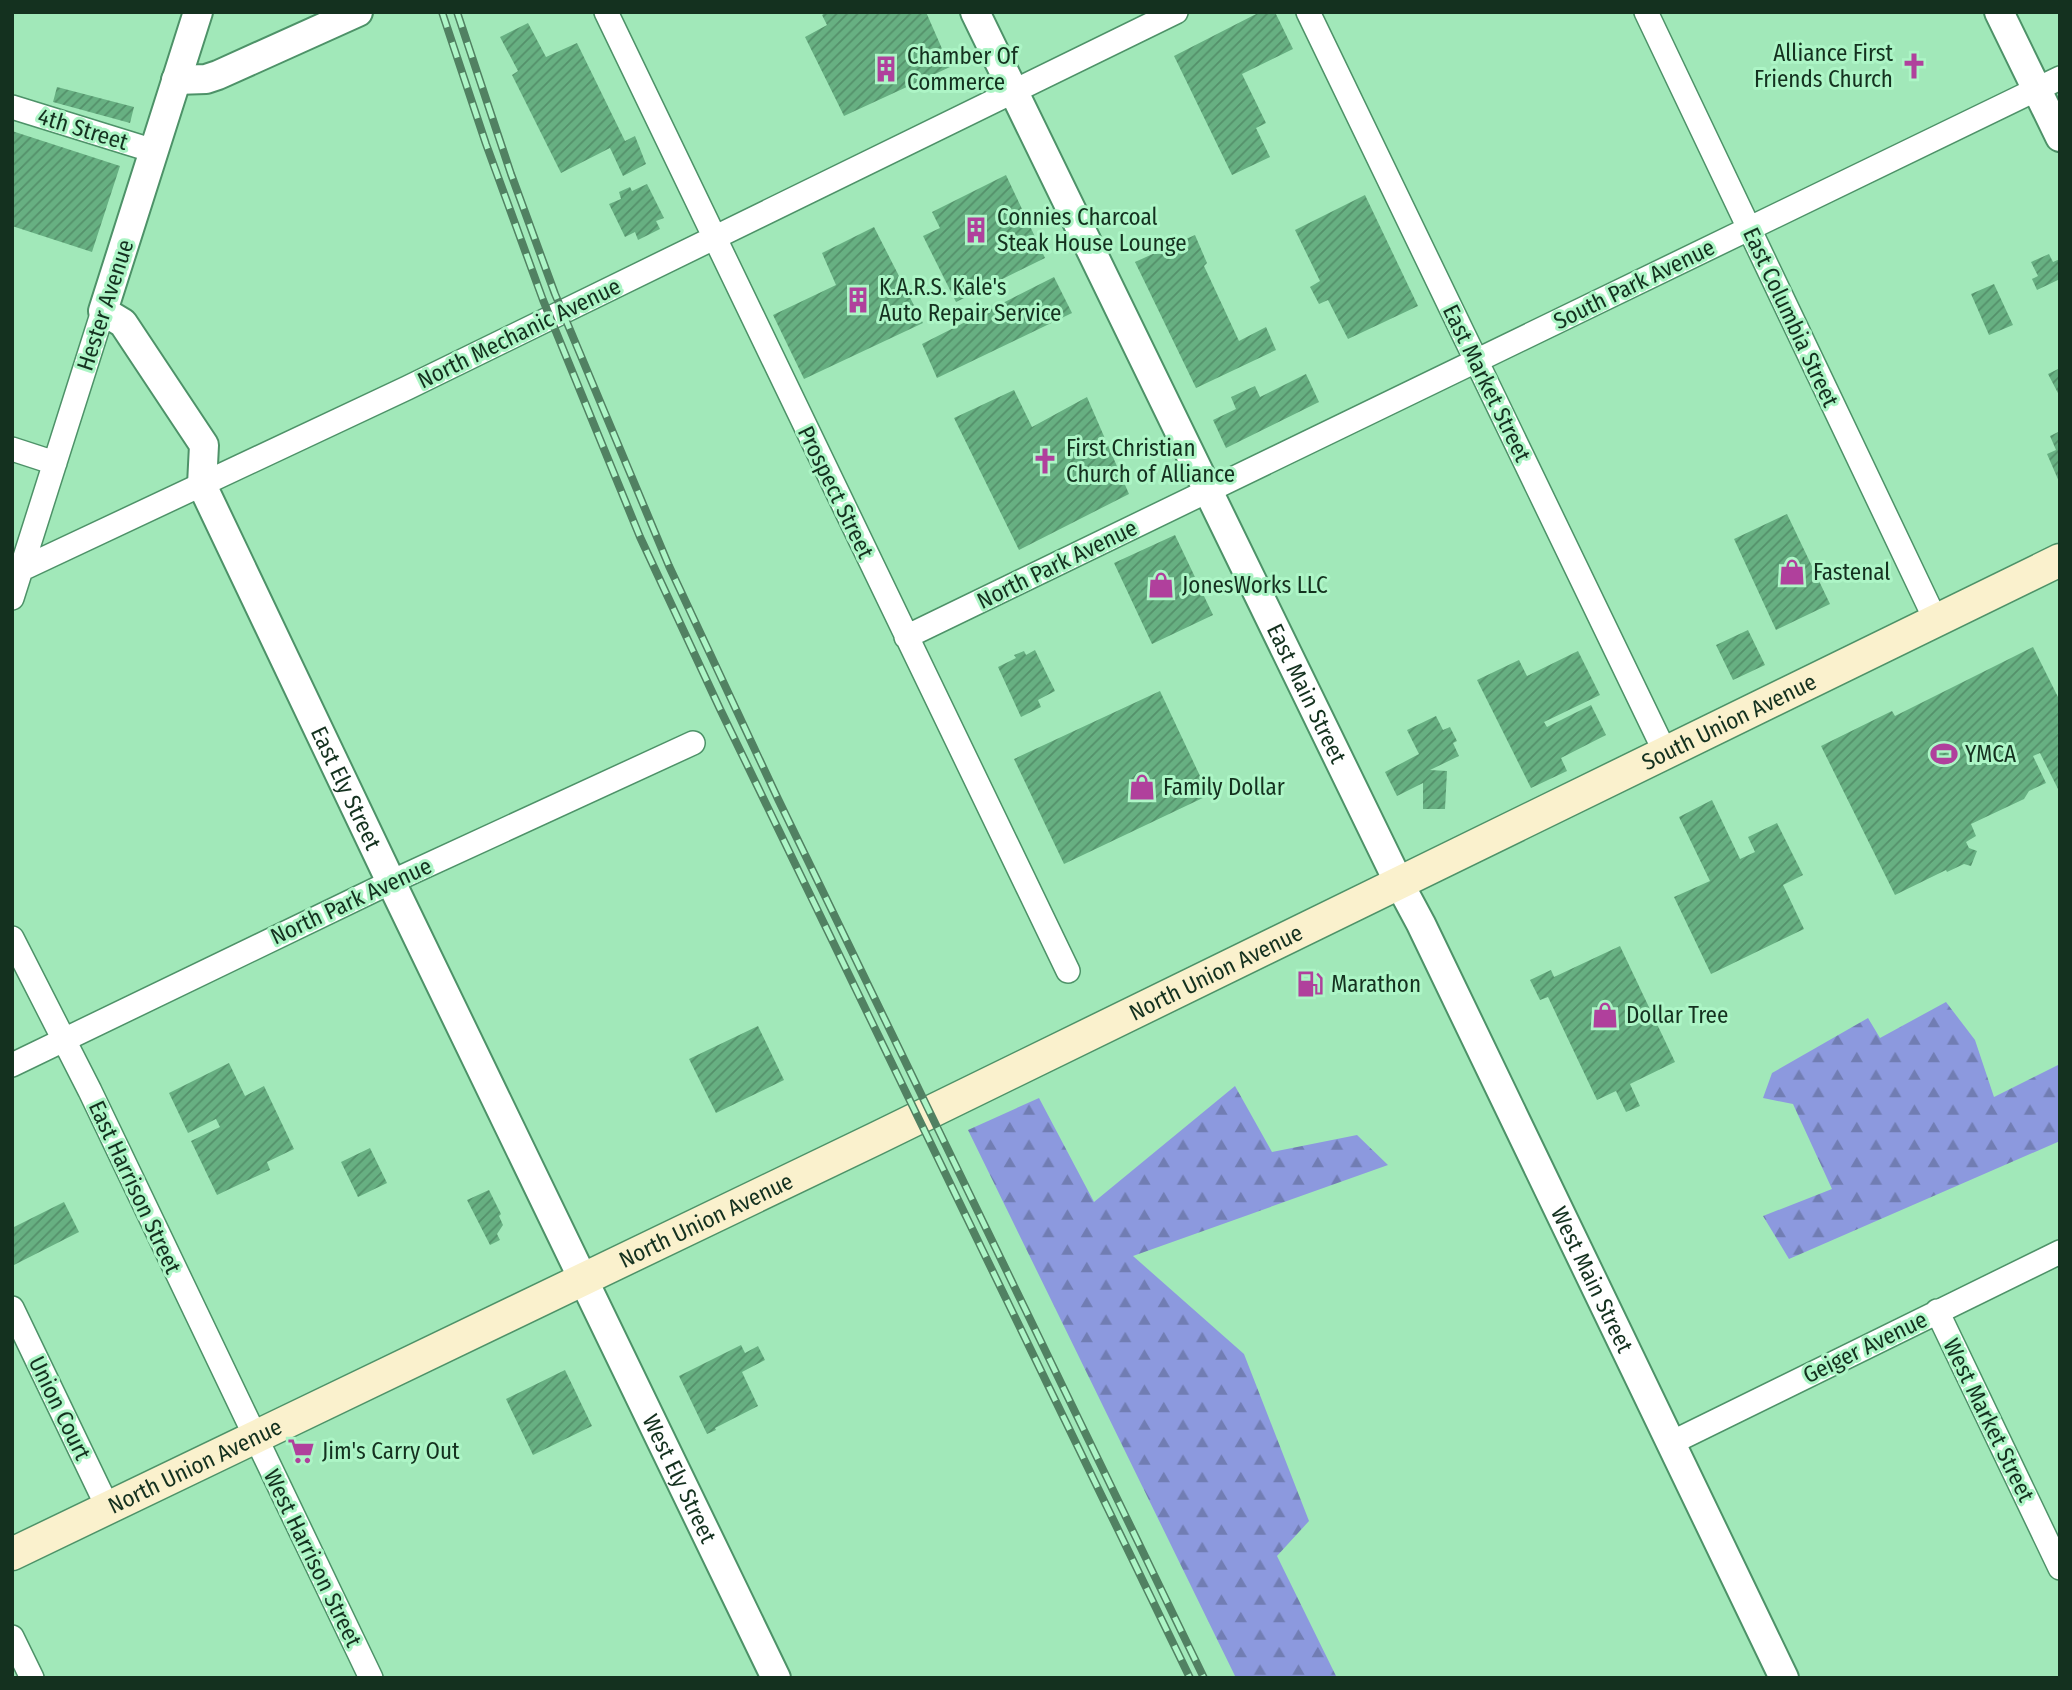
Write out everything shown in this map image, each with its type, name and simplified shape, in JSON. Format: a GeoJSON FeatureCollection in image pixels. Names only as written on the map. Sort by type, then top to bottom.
{"type":"FeatureCollection","features":[{"type":"Feature","properties":{"kind":"main road","name":"South Union Avenue"},"geometry":{"type":"LineString","coordinates":[[1399,883],[2060,560]]}},
{"type":"Feature","properties":{"kind":"main road","name":"North Union Avenue"},"geometry":{"type":"LineString","coordinates":[[12,1554],[1399,883]]}},
{"type":"Feature","properties":{"kind":"street","name":"Hester Avenue"},"geometry":{"type":"LineString","coordinates":[[12,598],[198,12]]}},
{"type":"Feature","properties":{"kind":"street"},"geometry":{"type":"LineString","coordinates":[[176,80],[206,79],[218,75],[358,12]]}},
{"type":"Feature","properties":{"kind":"street","name":"Prospect Street"},"geometry":{"type":"LineString","coordinates":[[606,12],[1068,971]]}},
{"type":"Feature","properties":{"kind":"street","name":"East Main Street"},"geometry":{"type":"LineString","coordinates":[[975,12],[1399,883]]}},
{"type":"Feature","properties":{"kind":"street","name":"North Mechanic Avenue"},"geometry":{"type":"LineString","coordinates":[[22,569],[407,388],[1176,12]]}},
{"type":"Feature","properties":{"kind":"street","name":"East Market Street"},"geometry":{"type":"LineString","coordinates":[[1308,12],[1666,754]]}},
{"type":"Feature","properties":{"kind":"street","name":"East Columbia Street"},"geometry":{"type":"LineString","coordinates":[[1646,12],[1936,621]]}},
{"type":"Feature","properties":{"kind":"street"},"geometry":{"type":"LineString","coordinates":[[1999,12],[2048,83],[2060,137]]}},
{"type":"Feature","properties":{"kind":"street","name":"South Park Avenue"},"geometry":{"type":"LineString","coordinates":[[1208,490],[2048,83]]}},
{"type":"Feature","properties":{"kind":"street","name":"4th Street"},"geometry":{"type":"LineString","coordinates":[[12,107],[153,151]]}},
{"type":"Feature","properties":{"kind":"street","name":"East Ely Street"},"geometry":{"type":"LineString","coordinates":[[103,311],[123,323],[205,445],[202,485],[583,1279]]}},
{"type":"Feature","properties":{"kind":"street"},"geometry":{"type":"LineString","coordinates":[[12,449],[55,463]]}},
{"type":"Feature","properties":{"kind":"street","name":"North Park Avenue"},"geometry":{"type":"LineString","coordinates":[[906,636],[1208,490]]}},
{"type":"Feature","properties":{"kind":"street","name":"North Park Avenue"},"geometry":{"type":"LineString","coordinates":[[12,1065],[391,882],[693,743]]}},
{"type":"Feature","properties":{"kind":"street","name":"West Main Street"},"geometry":{"type":"LineString","coordinates":[[1399,883],[1784,1678]]}},
{"type":"Feature","properties":{"kind":"street","name":"East Harrison Street"},"geometry":{"type":"LineString","coordinates":[[12,938],[255,1437]]}},
{"type":"Feature","properties":{"kind":"street","name":"Geiger Avenue"},"geometry":{"type":"LineString","coordinates":[[1671,1443],[2060,1252]]}},
{"type":"Feature","properties":{"kind":"street","name":"West Ely Street"},"geometry":{"type":"LineString","coordinates":[[583,1279],[776,1678]]}},
{"type":"Feature","properties":{"kind":"street","name":"Union Court"},"geometry":{"type":"LineString","coordinates":[[12,1308],[108,1508]]}},
{"type":"Feature","properties":{"kind":"street","name":"West Market Street"},"geometry":{"type":"LineString","coordinates":[[1937,1311],[2060,1568]]}},
{"type":"Feature","properties":{"kind":"street","name":"West Harrison Street"},"geometry":{"type":"LineString","coordinates":[[255,1437],[370,1678]]}},
{"type":"Feature","properties":{"kind":"street"},"geometry":{"type":"LineString","coordinates":[[12,1637],[32,1678]]}},
{"type":"Feature","properties":{"kind":"green space"},"geometry":{"type":"Polygon","coordinates":[[[1946,1002],[1975,1040],[1994,1097],[2060,1064],[2060,1141],[1789,1259],[1763,1216],[1832,1189],[1793,1104],[1763,1098],[1772,1073],[1868,1018],[1880,1038],[1946,1002]]]}},
{"type":"Feature","properties":{"kind":"green space"},"geometry":{"type":"Polygon","coordinates":[[[1235,1086],[1272,1152],[1357,1135],[1388,1165],[1133,1256],[1244,1354],[1309,1521],[1277,1556],[1337,1678],[1236,1678],[968,1130],[1039,1098],[1094,1202],[1235,1086]]]}},
{"type":"Feature","properties":{"kind":"building","name":"Chamber Of Commerce"},"geometry":{"type":"Polygon","coordinates":[[[826,12],[926,12],[950,67],[844,116],[805,37],[827,25],[822,15],[826,12]]]}},
{"type":"Feature","properties":{"kind":"building"},"geometry":{"type":"Polygon","coordinates":[[[1260,12],[1275,12],[1293,49],[1242,74],[1266,123],[1256,128],[1270,157],[1232,175],[1174,56],[1260,12]]]}},
{"type":"Feature","properties":{"kind":"building"},"geometry":{"type":"Polygon","coordinates":[[[528,23],[546,57],[577,43],[625,141],[635,136],[646,164],[623,176],[610,148],[561,173],[512,75],[518,71],[500,37],[528,23]]]}},
{"type":"Feature","properties":{"kind":"building"},"geometry":{"type":"Polygon","coordinates":[[[57,87],[134,107],[130,123],[53,102],[57,87]]]}},
{"type":"Feature","properties":{"kind":"building"},"geometry":{"type":"Polygon","coordinates":[[[12,131],[120,166],[92,252],[12,226],[12,131]]]}},
{"type":"Feature","properties":{"kind":"building"},"geometry":{"type":"Polygon","coordinates":[[[1006,175],[1045,258],[956,302],[923,236],[940,228],[932,212],[1006,175]]]}},
{"type":"Feature","properties":{"kind":"building"},"geometry":{"type":"Polygon","coordinates":[[[647,184],[664,218],[656,221],[660,229],[638,240],[635,232],[625,237],[609,204],[621,199],[619,192],[630,187],[632,191],[647,184]]]}},
{"type":"Feature","properties":{"kind":"building"},"geometry":{"type":"Polygon","coordinates":[[[1365,195],[1418,306],[1348,339],[1328,300],[1319,304],[1310,287],[1320,281],[1295,230],[1365,195]]]}},
{"type":"Feature","properties":{"kind":"building","name":"K.A.R.S. Kale's Auto Repair Service"},"geometry":{"type":"Polygon","coordinates":[[[874,227],[923,323],[804,379],[773,315],[836,285],[822,253],[874,227]]]}},
{"type":"Feature","properties":{"kind":"building"},"geometry":{"type":"Polygon","coordinates":[[[1195,235],[1207,263],[1204,266],[1239,341],[1266,327],[1276,350],[1196,388],[1135,262],[1195,235]]]}},
{"type":"Feature","properties":{"kind":"building"},"geometry":{"type":"Polygon","coordinates":[[[2049,254],[2053,262],[2060,259],[2060,279],[2037,290],[2032,279],[2038,276],[2031,262],[2049,254]]]}},
{"type":"Feature","properties":{"kind":"building"},"geometry":{"type":"Polygon","coordinates":[[[1054,277],[1072,313],[937,378],[922,344],[1054,277]]]}},
{"type":"Feature","properties":{"kind":"building"},"geometry":{"type":"Polygon","coordinates":[[[1994,284],[2013,325],[1989,335],[1971,294],[1994,284]]]}},
{"type":"Feature","properties":{"kind":"building"},"geometry":{"type":"Polygon","coordinates":[[[2060,368],[2060,397],[2048,374],[2060,368]]]}},
{"type":"Feature","properties":{"kind":"building"},"geometry":{"type":"Polygon","coordinates":[[[1306,374],[1319,402],[1226,448],[1213,420],[1236,409],[1231,397],[1255,386],[1260,397],[1306,374]]]}},
{"type":"Feature","properties":{"kind":"building","name":"First Christian Church of Alliance"},"geometry":{"type":"Polygon","coordinates":[[[1014,390],[1032,427],[1087,397],[1129,494],[1019,550],[954,418],[1014,390]]]}},
{"type":"Feature","properties":{"kind":"building"},"geometry":{"type":"Polygon","coordinates":[[[2060,431],[2060,484],[2047,454],[2056,450],[2050,436],[2060,431]]]}},
{"type":"Feature","properties":{"kind":"building"},"geometry":{"type":"Polygon","coordinates":[[[1787,514],[1830,604],[1776,630],[1734,539],[1787,514]]]}},
{"type":"Feature","properties":{"kind":"building"},"geometry":{"type":"Polygon","coordinates":[[[1175,535],[1213,615],[1152,644],[1114,563],[1175,535]]]}},
{"type":"Feature","properties":{"kind":"building"},"geometry":{"type":"Polygon","coordinates":[[[1748,630],[1765,665],[1733,680],[1716,645],[1748,630]]]}},
{"type":"Feature","properties":{"kind":"building"},"geometry":{"type":"Polygon","coordinates":[[[2033,647],[2060,701],[2060,793],[2040,753],[2033,756],[2046,783],[2029,791],[2024,799],[1971,824],[1976,836],[1966,842],[1969,848],[1977,851],[1971,866],[1964,864],[1947,872],[1946,870],[1895,895],[1821,746],[1892,711],[1895,716],[2033,647]]]}},
{"type":"Feature","properties":{"kind":"building"},"geometry":{"type":"Polygon","coordinates":[[[1035,650],[1055,691],[1038,700],[1041,707],[1021,717],[998,667],[1016,658],[1014,655],[1024,651],[1026,655],[1035,650]]]}},
{"type":"Feature","properties":{"kind":"building"},"geometry":{"type":"Polygon","coordinates":[[[1578,651],[1600,695],[1544,722],[1547,727],[1591,705],[1606,735],[1561,758],[1567,771],[1531,788],[1477,680],[1519,660],[1527,676],[1578,651]]]}},
{"type":"Feature","properties":{"kind":"building"},"geometry":{"type":"Polygon","coordinates":[[[1160,691],[1209,795],[1064,864],[1014,759],[1160,691]]]}},
{"type":"Feature","properties":{"kind":"building"},"geometry":{"type":"Polygon","coordinates":[[[1436,716],[1443,730],[1450,727],[1457,741],[1453,743],[1459,756],[1430,770],[1447,771],[1445,809],[1423,809],[1423,783],[1397,796],[1385,772],[1419,754],[1407,730],[1436,716]]]}},
{"type":"Feature","properties":{"kind":"building"},"geometry":{"type":"Polygon","coordinates":[[[1712,800],[1740,859],[1755,852],[1748,837],[1777,823],[1803,875],[1783,885],[1804,929],[1711,974],[1674,897],[1710,881],[1679,817],[1712,800]]]}},
{"type":"Feature","properties":{"kind":"building"},"geometry":{"type":"Polygon","coordinates":[[[1620,946],[1675,1062],[1630,1084],[1640,1106],[1626,1112],[1616,1091],[1597,1100],[1548,997],[1540,1000],[1530,980],[1551,970],[1554,977],[1620,946]]]}},
{"type":"Feature","properties":{"kind":"building"},"geometry":{"type":"Polygon","coordinates":[[[758,1026],[784,1080],[716,1113],[689,1059],[758,1026]]]}},
{"type":"Feature","properties":{"kind":"building"},"geometry":{"type":"Polygon","coordinates":[[[229,1063],[245,1096],[264,1086],[294,1149],[267,1162],[270,1170],[217,1195],[191,1141],[220,1127],[216,1119],[188,1133],[169,1093],[229,1063]]]}},
{"type":"Feature","properties":{"kind":"building"},"geometry":{"type":"Polygon","coordinates":[[[370,1148],[387,1183],[358,1197],[341,1162],[370,1148]]]}},
{"type":"Feature","properties":{"kind":"building"},"geometry":{"type":"Polygon","coordinates":[[[489,1190],[501,1214],[499,1216],[503,1225],[497,1234],[500,1240],[490,1245],[467,1200],[489,1190]]]}},
{"type":"Feature","properties":{"kind":"building"},"geometry":{"type":"Polygon","coordinates":[[[64,1202],[79,1232],[12,1266],[12,1228],[64,1202]]]}},
{"type":"Feature","properties":{"kind":"building"},"geometry":{"type":"Polygon","coordinates":[[[741,1345],[745,1353],[758,1346],[765,1360],[742,1372],[758,1406],[707,1434],[679,1376],[741,1345]]]}},
{"type":"Feature","properties":{"kind":"building"},"geometry":{"type":"Polygon","coordinates":[[[565,1370],[592,1426],[533,1455],[506,1399],[565,1370]]]}},
{"type":"Feature","properties":{"kind":"railway"},"geometry":{"type":"LineString","coordinates":[[442,12],[486,144],[543,300],[640,537],[720,709],[1190,1678]]}},
{"type":"Feature","properties":{"kind":"railway"},"geometry":{"type":"LineString","coordinates":[[457,12],[511,174],[555,294],[669,566],[778,799],[1204,1678]]}},
{"type":"Feature","properties":{"kind":"place","name":"Alliance First Friends Church"},"geometry":{"type":"Point","coordinates":[1914,66]}},
{"type":"Feature","properties":{"kind":"place","name":"Chamber Of Commerce"},"geometry":{"type":"Point","coordinates":[886,69]}},
{"type":"Feature","properties":{"kind":"place","name":"Connies Charcoal Steak House Lounge"},"geometry":{"type":"Point","coordinates":[976,230]}},
{"type":"Feature","properties":{"kind":"place","name":"K.A.R.S. Kale's Auto Repair Service"},"geometry":{"type":"Point","coordinates":[858,300]}},
{"type":"Feature","properties":{"kind":"place","name":"First Christian Church of Alliance"},"geometry":{"type":"Point","coordinates":[1045,461]}},
{"type":"Feature","properties":{"kind":"place","name":"Fastenal"},"geometry":{"type":"Point","coordinates":[1792,572]}},
{"type":"Feature","properties":{"kind":"place","name":"JonesWorks LLC"},"geometry":{"type":"Point","coordinates":[1161,585]}},
{"type":"Feature","properties":{"kind":"place","name":"YMCA"},"geometry":{"type":"Point","coordinates":[1944,754]}},
{"type":"Feature","properties":{"kind":"place","name":"Family Dollar"},"geometry":{"type":"Point","coordinates":[1142,787]}},
{"type":"Feature","properties":{"kind":"place","name":"Marathon"},"geometry":{"type":"Point","coordinates":[1310,984]}},
{"type":"Feature","properties":{"kind":"place","name":"Dollar Tree"},"geometry":{"type":"Point","coordinates":[1605,1015]}},
{"type":"Feature","properties":{"kind":"place","name":"Jim's Carry Out"},"geometry":{"type":"Point","coordinates":[301,1451]}}]}
